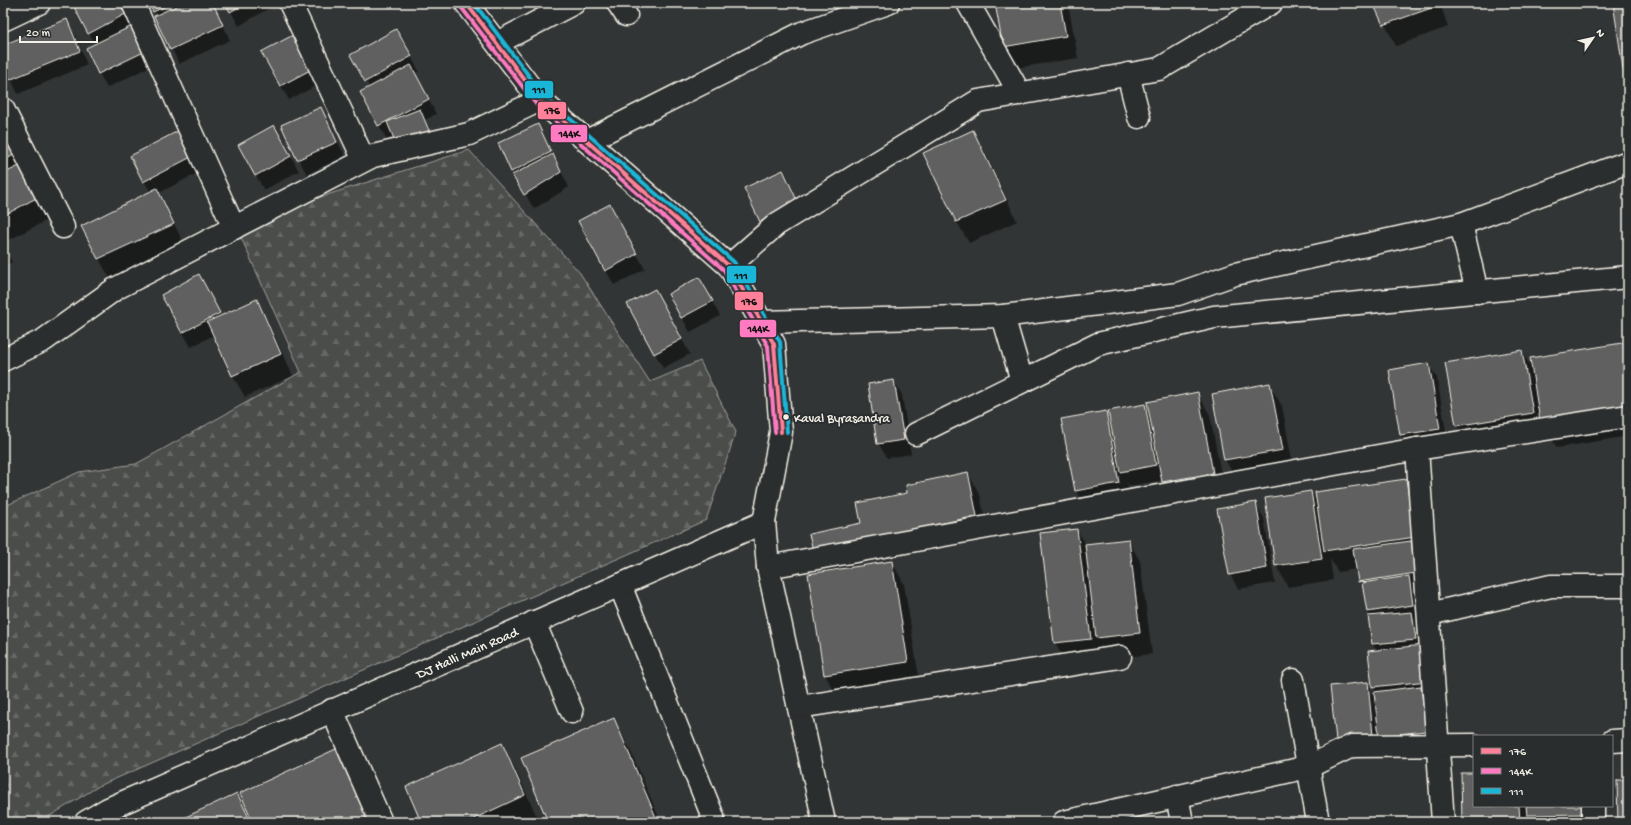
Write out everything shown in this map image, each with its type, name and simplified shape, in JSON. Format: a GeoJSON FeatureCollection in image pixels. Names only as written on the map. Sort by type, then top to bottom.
{"type":"FeatureCollection","features":[{"type":"Feature","properties":{"kind":"street"},"geometry":{"type":"LineString","coordinates":[[3,20],[39,3]]}},
{"type":"Feature","properties":{"kind":"street"},"geometry":{"type":"LineString","coordinates":[[133,3],[234,228]]}},
{"type":"Feature","properties":{"kind":"street"},"geometry":{"type":"LineString","coordinates":[[290,3],[364,160]]}},
{"type":"Feature","properties":{"kind":"street"},"geometry":{"type":"LineString","coordinates":[[466,3],[540,100],[729,266],[774,344],[781,432],[764,522],[768,567],[824,822]]}},
{"type":"Feature","properties":{"kind":"street"},"geometry":{"type":"LineString","coordinates":[[497,43],[574,3]]}},
{"type":"Feature","properties":{"kind":"street"},"geometry":{"type":"LineString","coordinates":[[587,141],[802,33],[888,3]]}},
{"type":"Feature","properties":{"kind":"street"},"geometry":{"type":"LineString","coordinates":[[968,3],[1020,94]]}},
{"type":"Feature","properties":{"kind":"street"},"geometry":{"type":"LineString","coordinates":[[729,266],[777,224],[978,101],[1159,69],[1272,3]]}},
{"type":"Feature","properties":{"kind":"street"},"geometry":{"type":"LineString","coordinates":[[1128,74],[1139,117]]}},
{"type":"Feature","properties":{"kind":"street"},"geometry":{"type":"LineString","coordinates":[[3,360],[44,340],[115,289],[364,160],[373,156],[469,134],[540,100]]}},
{"type":"Feature","properties":{"kind":"street"},"geometry":{"type":"LineString","coordinates":[[3,109],[63,227]]}},
{"type":"Feature","properties":{"kind":"street"},"geometry":{"type":"LineString","coordinates":[[760,322],[1003,316],[1178,294],[1242,272],[1461,224],[1628,162]]}},
{"type":"Feature","properties":{"kind":"street"},"geometry":{"type":"LineString","coordinates":[[1461,224],[1477,292]]}},
{"type":"Feature","properties":{"kind":"street"},"geometry":{"type":"LineString","coordinates":[[916,434],[1098,344],[1214,317],[1628,277]]}},
{"type":"Feature","properties":{"kind":"street"},"geometry":{"type":"LineString","coordinates":[[1003,316],[1022,381]]}},
{"type":"Feature","properties":{"kind":"street"},"geometry":{"type":"LineString","coordinates":[[768,567],[1417,449],[1628,416]]}},
{"type":"Feature","properties":{"kind":"street"},"geometry":{"type":"LineString","coordinates":[[1417,449],[1439,746],[1443,822]]}},
{"type":"Feature","properties":{"kind":"street","name":"DJ Halli Main Road"},"geometry":{"type":"LineString","coordinates":[[86,822],[108,809],[764,522]]}},
{"type":"Feature","properties":{"kind":"street"},"geometry":{"type":"LineString","coordinates":[[620,585],[713,817]]}},
{"type":"Feature","properties":{"kind":"street"},"geometry":{"type":"LineString","coordinates":[[1429,614],[1551,586],[1628,586]]}},
{"type":"Feature","properties":{"kind":"street"},"geometry":{"type":"LineString","coordinates":[[534,622],[572,712]]}},
{"type":"Feature","properties":{"kind":"street"},"geometry":{"type":"LineString","coordinates":[[799,707],[1120,657]]}},
{"type":"Feature","properties":{"kind":"street"},"geometry":{"type":"LineString","coordinates":[[1293,680],[1318,822]]}},
{"type":"Feature","properties":{"kind":"street"},"geometry":{"type":"LineString","coordinates":[[332,710],[381,822]]}},
{"type":"Feature","properties":{"kind":"street"},"geometry":{"type":"LineString","coordinates":[[1613,741],[1628,740]]}},
{"type":"Feature","properties":{"kind":"street"},"geometry":{"type":"LineString","coordinates":[[1065,822],[1308,766],[1352,746],[1473,745]]}},
{"type":"Feature","properties":{"kind":"street"},"geometry":{"type":"LineString","coordinates":[[1177,796],[1182,822]]}},
{"type":"Feature","properties":{"kind":"street"},"geometry":{"type":"LineString","coordinates":[[1593,807],[1593,822]]}},
{"type":"Feature","properties":{"kind":"green space"},"geometry":{"type":"Polygon","coordinates":[[[469,150],[580,273],[650,382],[700,361],[736,432],[706,520],[99,786],[40,822],[3,822],[3,507],[79,472],[136,464],[301,372],[235,224],[469,150]]]}},
{"type":"Feature","properties":{"kind":"building"},"geometry":{"type":"Polygon","coordinates":[[[77,3],[126,3],[131,11],[88,34],[73,5],[77,3]]]}},
{"type":"Feature","properties":{"kind":"building"},"geometry":{"type":"Polygon","coordinates":[[[149,3],[173,3],[153,12],[149,3]]]}},
{"type":"Feature","properties":{"kind":"building"},"geometry":{"type":"Polygon","coordinates":[[[183,3],[213,3],[223,25],[170,50],[154,16],[183,3]]]}},
{"type":"Feature","properties":{"kind":"building"},"geometry":{"type":"Polygon","coordinates":[[[225,3],[246,3],[230,12],[225,3]]]}},
{"type":"Feature","properties":{"kind":"building"},"geometry":{"type":"Polygon","coordinates":[[[995,3],[1060,3],[1066,36],[1003,47],[995,3]]]}},
{"type":"Feature","properties":{"kind":"building"},"geometry":{"type":"Polygon","coordinates":[[[1373,3],[1436,3],[1437,6],[1383,25],[1373,3]]]}},
{"type":"Feature","properties":{"kind":"building"},"geometry":{"type":"Polygon","coordinates":[[[1613,3],[1628,3],[1628,101],[1613,3]]]}},
{"type":"Feature","properties":{"kind":"building"},"geometry":{"type":"Polygon","coordinates":[[[67,19],[80,51],[9,80],[3,65],[3,45],[67,19]]]}},
{"type":"Feature","properties":{"kind":"building"},"geometry":{"type":"Polygon","coordinates":[[[138,23],[150,49],[98,74],[86,48],[138,23]]]}},
{"type":"Feature","properties":{"kind":"building"},"geometry":{"type":"Polygon","coordinates":[[[396,29],[412,56],[365,82],[350,55],[396,29]]]}},
{"type":"Feature","properties":{"kind":"building"},"geometry":{"type":"Polygon","coordinates":[[[297,33],[316,67],[280,86],[261,52],[297,33]]]}},
{"type":"Feature","properties":{"kind":"building"},"geometry":{"type":"Polygon","coordinates":[[[411,65],[429,99],[378,126],[360,92],[411,65]]]}},
{"type":"Feature","properties":{"kind":"building"},"geometry":{"type":"Polygon","coordinates":[[[321,107],[337,142],[297,160],[281,125],[321,107]]]}},
{"type":"Feature","properties":{"kind":"building"},"geometry":{"type":"Polygon","coordinates":[[[420,109],[430,133],[397,146],[387,122],[420,109]]]}},
{"type":"Feature","properties":{"kind":"building"},"geometry":{"type":"Polygon","coordinates":[[[538,124],[551,152],[511,172],[498,143],[538,124]]]}},
{"type":"Feature","properties":{"kind":"building"},"geometry":{"type":"Polygon","coordinates":[[[3,125],[19,152],[3,161],[3,125]]]}},
{"type":"Feature","properties":{"kind":"building"},"geometry":{"type":"Polygon","coordinates":[[[274,125],[291,156],[255,176],[238,145],[274,125]]]}},
{"type":"Feature","properties":{"kind":"building"},"geometry":{"type":"Polygon","coordinates":[[[180,130],[193,156],[143,182],[130,156],[180,130]]]}},
{"type":"Feature","properties":{"kind":"building"},"geometry":{"type":"Polygon","coordinates":[[[973,130],[1006,200],[956,222],[923,153],[973,130]]]}},
{"type":"Feature","properties":{"kind":"building"},"geometry":{"type":"Polygon","coordinates":[[[553,154],[561,172],[524,195],[512,175],[553,154]]]}},
{"type":"Feature","properties":{"kind":"building"},"geometry":{"type":"Polygon","coordinates":[[[21,165],[38,197],[3,216],[3,174],[21,165]]]}},
{"type":"Feature","properties":{"kind":"building"},"geometry":{"type":"Polygon","coordinates":[[[783,170],[799,205],[760,222],[744,188],[783,170]]]}},
{"type":"Feature","properties":{"kind":"building"},"geometry":{"type":"Polygon","coordinates":[[[157,188],[174,224],[98,259],[81,226],[157,188]]]}},
{"type":"Feature","properties":{"kind":"building"},"geometry":{"type":"Polygon","coordinates":[[[610,204],[637,254],[605,271],[578,221],[610,204]]]}},
{"type":"Feature","properties":{"kind":"building"},"geometry":{"type":"Polygon","coordinates":[[[199,274],[220,313],[182,333],[161,295],[199,274]]]}},
{"type":"Feature","properties":{"kind":"building"},"geometry":{"type":"Polygon","coordinates":[[[699,277],[713,301],[681,318],[668,294],[699,277]]]}},
{"type":"Feature","properties":{"kind":"building"},"geometry":{"type":"Polygon","coordinates":[[[655,289],[682,339],[654,354],[627,304],[655,289]]]}},
{"type":"Feature","properties":{"kind":"building"},"geometry":{"type":"Polygon","coordinates":[[[257,299],[281,354],[232,376],[207,322],[257,299]]]}},
{"type":"Feature","properties":{"kind":"building"},"geometry":{"type":"Polygon","coordinates":[[[1628,342],[1628,406],[1540,421],[1530,358],[1628,342]]]}},
{"type":"Feature","properties":{"kind":"building"},"geometry":{"type":"Polygon","coordinates":[[[1522,350],[1533,413],[1456,426],[1445,363],[1522,350]]]}},
{"type":"Feature","properties":{"kind":"building"},"geometry":{"type":"Polygon","coordinates":[[[1429,363],[1440,429],[1400,435],[1389,370],[1429,363]]]}},
{"type":"Feature","properties":{"kind":"building"},"geometry":{"type":"Polygon","coordinates":[[[894,380],[904,440],[877,444],[868,384],[894,380]]]}},
{"type":"Feature","properties":{"kind":"building"},"geometry":{"type":"Polygon","coordinates":[[[1270,383],[1283,450],[1224,460],[1212,394],[1270,383]]]}},
{"type":"Feature","properties":{"kind":"building"},"geometry":{"type":"Polygon","coordinates":[[[1198,392],[1213,473],[1162,482],[1147,402],[1198,392]]]}},
{"type":"Feature","properties":{"kind":"building"},"geometry":{"type":"Polygon","coordinates":[[[1145,404],[1156,465],[1120,472],[1108,411],[1145,404]]]}},
{"type":"Feature","properties":{"kind":"building"},"geometry":{"type":"Polygon","coordinates":[[[1106,411],[1119,483],[1075,491],[1061,419],[1106,411]]]}},
{"type":"Feature","properties":{"kind":"building"},"geometry":{"type":"Polygon","coordinates":[[[968,472],[977,516],[813,550],[809,534],[861,523],[857,503],[907,493],[906,485],[968,472]]]}},
{"type":"Feature","properties":{"kind":"building"},"geometry":{"type":"Polygon","coordinates":[[[1406,479],[1415,537],[1324,551],[1315,492],[1406,479]]]}},
{"type":"Feature","properties":{"kind":"building"},"geometry":{"type":"Polygon","coordinates":[[[1311,491],[1322,559],[1275,566],[1265,498],[1311,491]]]}},
{"type":"Feature","properties":{"kind":"building"},"geometry":{"type":"Polygon","coordinates":[[[1256,502],[1267,568],[1229,575],[1217,509],[1256,502]]]}},
{"type":"Feature","properties":{"kind":"building"},"geometry":{"type":"Polygon","coordinates":[[[1077,529],[1091,639],[1054,643],[1040,533],[1077,529]]]}},
{"type":"Feature","properties":{"kind":"building"},"geometry":{"type":"Polygon","coordinates":[[[1129,539],[1140,633],[1096,638],[1085,544],[1129,539]]]}},
{"type":"Feature","properties":{"kind":"building"},"geometry":{"type":"Polygon","coordinates":[[[1411,541],[1416,573],[1358,582],[1353,549],[1411,541]]]}},
{"type":"Feature","properties":{"kind":"building"},"geometry":{"type":"Polygon","coordinates":[[[892,561],[908,662],[824,675],[808,574],[892,561]]]}},
{"type":"Feature","properties":{"kind":"building"},"geometry":{"type":"Polygon","coordinates":[[[1409,576],[1413,605],[1367,612],[1362,583],[1409,576]]]}},
{"type":"Feature","properties":{"kind":"building"},"geometry":{"type":"Polygon","coordinates":[[[1412,612],[1416,640],[1372,644],[1368,616],[1412,612]]]}},
{"type":"Feature","properties":{"kind":"building"},"geometry":{"type":"Polygon","coordinates":[[[1423,645],[1427,681],[1372,687],[1368,651],[1423,645]]]}},
{"type":"Feature","properties":{"kind":"building"},"geometry":{"type":"Polygon","coordinates":[[[1368,682],[1373,736],[1336,740],[1330,686],[1368,682]]]}},
{"type":"Feature","properties":{"kind":"building"},"geometry":{"type":"Polygon","coordinates":[[[1421,686],[1426,731],[1379,736],[1374,692],[1421,686]]]}},
{"type":"Feature","properties":{"kind":"building"},"geometry":{"type":"Polygon","coordinates":[[[614,718],[658,822],[548,822],[521,758],[614,718]]]}},
{"type":"Feature","properties":{"kind":"building"},"geometry":{"type":"Polygon","coordinates":[[[502,743],[525,795],[467,822],[421,822],[406,787],[502,743]]]}},
{"type":"Feature","properties":{"kind":"building"},"geometry":{"type":"Polygon","coordinates":[[[336,749],[369,822],[253,822],[240,793],[336,749]]]}},
{"type":"Feature","properties":{"kind":"building"},"geometry":{"type":"Polygon","coordinates":[[[1461,773],[1473,773],[1473,807],[1519,807],[1520,822],[1462,822],[1461,773]]]}},
{"type":"Feature","properties":{"kind":"building"},"geometry":{"type":"Polygon","coordinates":[[[1617,780],[1628,780],[1628,822],[1618,822],[1617,780]]]}},
{"type":"Feature","properties":{"kind":"building"},"geometry":{"type":"Polygon","coordinates":[[[237,793],[251,822],[175,822],[237,793]]]}},
{"type":"Feature","properties":{"kind":"building"},"geometry":{"type":"Polygon","coordinates":[[[1526,807],[1582,807],[1582,814],[1527,815],[1526,807]]]}},
{"type":"Feature","properties":{"kind":"transit line","name":"176"},"geometry":{"type":"LineString","coordinates":[[466,3],[540,100],[729,266],[774,344],[781,432]]}},
{"type":"Feature","properties":{"kind":"transit line","name":"111"},"geometry":{"type":"LineString","coordinates":[[474,3],[544,96],[734,262],[780,342],[787,432]]}},
{"type":"Feature","properties":{"kind":"transit line","name":"144K"},"geometry":{"type":"LineString","coordinates":[[461,7],[536,104],[724,270],[768,346],[775,432]]}},
{"type":"Feature","properties":{"kind":"place","name":"Kaval Byrasandra"},"geometry":{"type":"Point","coordinates":[786,417]}}]}
